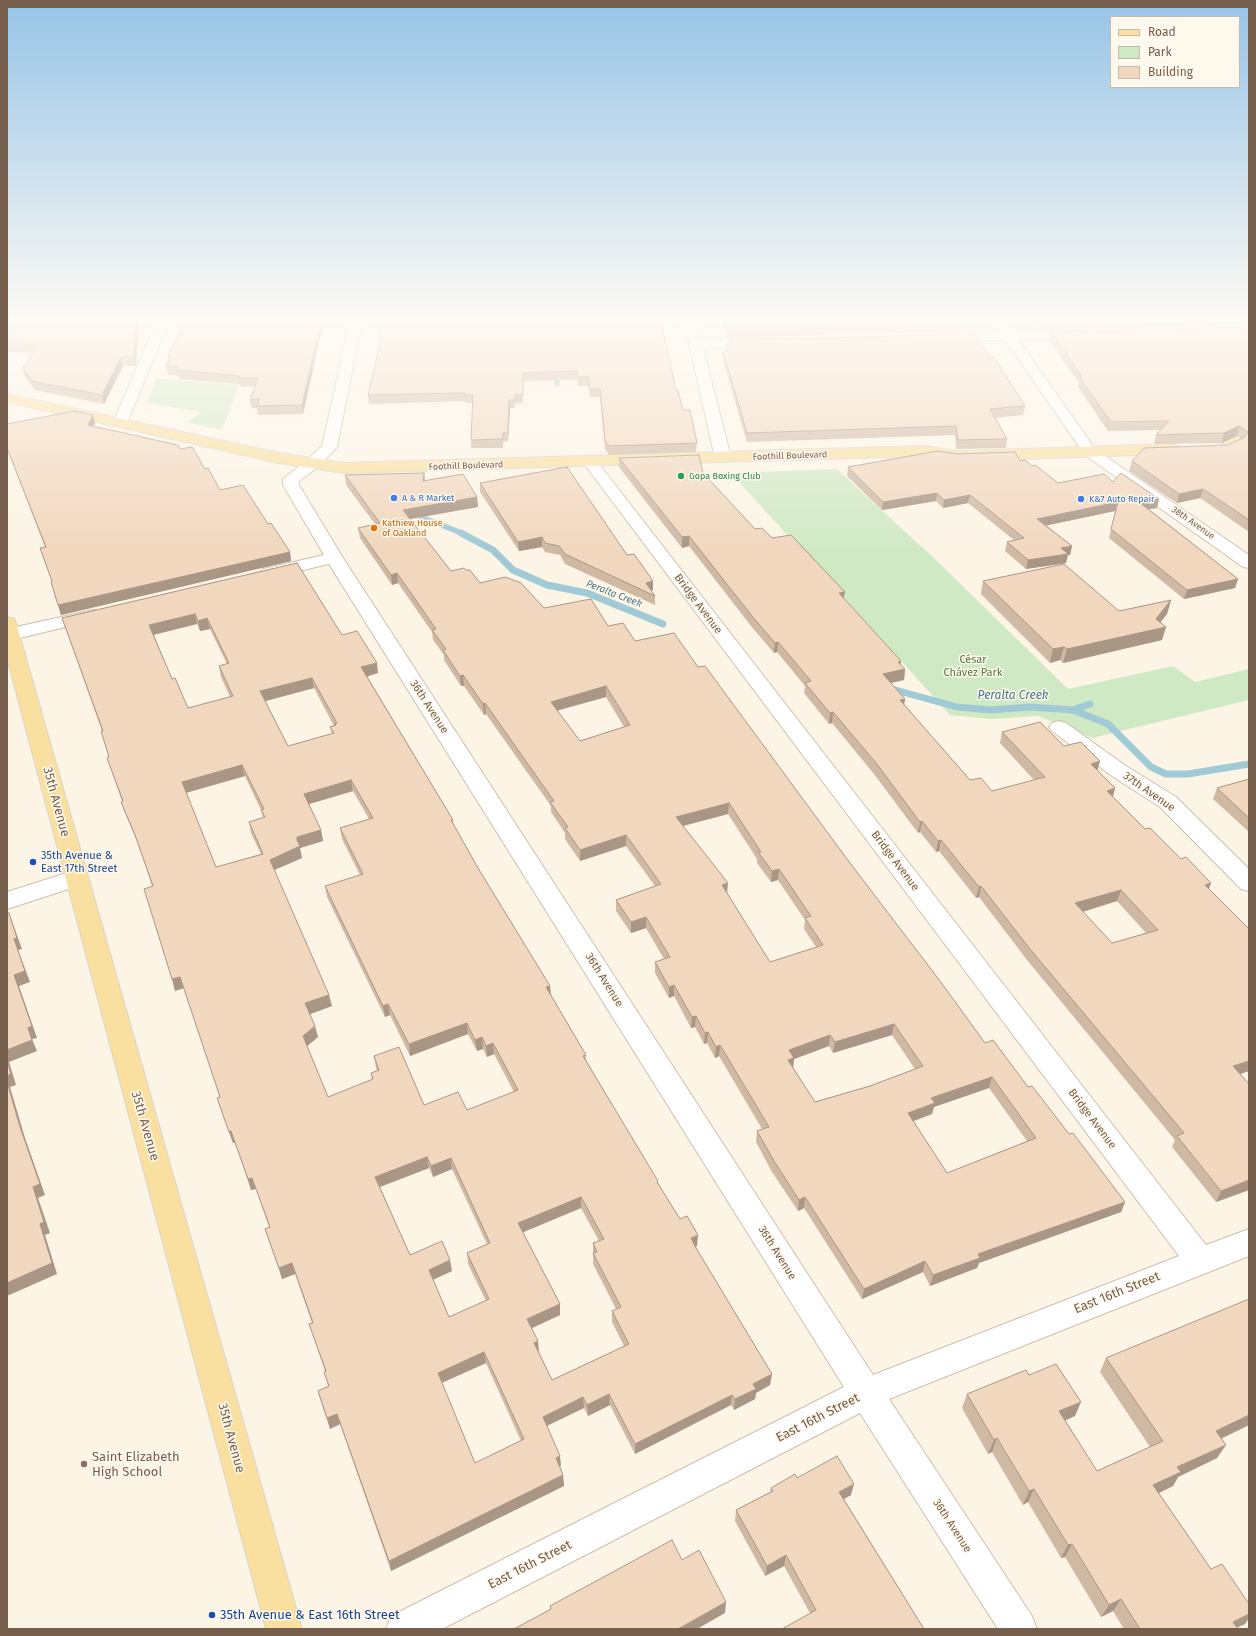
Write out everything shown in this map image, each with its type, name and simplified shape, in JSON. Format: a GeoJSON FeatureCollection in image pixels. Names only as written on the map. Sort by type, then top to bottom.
{"type":"FeatureCollection","features":[{"type":"Feature","properties":{"kind":"main road","name":"Foothill Boulevard"},"geometry":{"type":"LineString","coordinates":[[7,398],[312,464],[358,469],[932,451],[956,456],[1182,438],[1214,437],[1243,442]]}},
{"type":"Feature","properties":{"kind":"main road","name":"Foothill Boulevard"},"geometry":{"type":"LineString","coordinates":[[1086,446],[1225,448],[1243,442]]}},
{"type":"Feature","properties":{"kind":"main road","name":"35th Avenue"},"geometry":{"type":"LineString","coordinates":[[8,631],[284,1629]]}},
{"type":"Feature","properties":{"kind":"street"},"geometry":{"type":"LineString","coordinates":[[120,423],[131,397]]}},
{"type":"Feature","properties":{"kind":"street","name":"36th Avenue"},"geometry":{"type":"LineString","coordinates":[[340,397],[329,447],[312,464],[291,479],[291,485],[334,558],[866,1393],[1019,1629]]}},
{"type":"Feature","properties":{"kind":"street"},"geometry":{"type":"LineString","coordinates":[[709,397],[724,458]]}},
{"type":"Feature","properties":{"kind":"street","name":"38th Avenue"},"geometry":{"type":"LineString","coordinates":[[1052,397],[1086,446],[1249,563]]}},
{"type":"Feature","properties":{"kind":"street","name":"Bridge Avenue"},"geometry":{"type":"LineString","coordinates":[[590,462],[1200,1260]]}},
{"type":"Feature","properties":{"kind":"street"},"geometry":{"type":"LineString","coordinates":[[249,578],[334,558]]}},
{"type":"Feature","properties":{"kind":"street"},"geometry":{"type":"LineString","coordinates":[[8,631],[110,610]]}},
{"type":"Feature","properties":{"kind":"street","name":"37th Avenue"},"geometry":{"type":"LineString","coordinates":[[1059,727],[1119,771],[1168,802],[1249,883]]}},
{"type":"Feature","properties":{"kind":"street"},"geometry":{"type":"LineString","coordinates":[[7,901],[76,878]]}},
{"type":"Feature","properties":{"kind":"street","name":"East 16th Street"},"geometry":{"type":"LineString","coordinates":[[404,1629],[866,1393],[1200,1260],[1249,1242]]}},
{"type":"Feature","properties":{"kind":"green space"},"geometry":{"type":"Polygon","coordinates":[[[149,397],[234,397],[222,430],[187,422],[202,412],[147,403],[149,397]]]}},
{"type":"Feature","properties":{"kind":"green space","name":"César Chávez Park"},"geometry":{"type":"Polygon","coordinates":[[[837,469],[937,561],[1068,689],[1173,666],[1195,682],[1249,669],[1249,700],[1092,738],[1038,716],[991,719],[950,715],[731,473],[837,469]]]}},
{"type":"Feature","properties":{"kind":"building"},"geometry":{"type":"Polygon","coordinates":[[[251,397],[304,397],[302,405],[257,406],[259,399],[250,400],[251,397]]]}},
{"type":"Feature","properties":{"kind":"building"},"geometry":{"type":"Polygon","coordinates":[[[473,397],[515,397],[515,400],[509,400],[508,433],[503,433],[503,439],[471,440],[473,397]]]}},
{"type":"Feature","properties":{"kind":"building"},"geometry":{"type":"Polygon","coordinates":[[[601,397],[680,397],[683,410],[690,410],[697,443],[609,446],[605,441],[601,397]]]}},
{"type":"Feature","properties":{"kind":"building"},"geometry":{"type":"Polygon","coordinates":[[[736,397],[1019,397],[1025,406],[990,409],[1007,439],[958,440],[956,426],[747,433],[736,397]]]}},
{"type":"Feature","properties":{"kind":"building"},"geometry":{"type":"Polygon","coordinates":[[[1094,397],[1249,397],[1249,520],[1203,489],[1179,494],[1132,461],[1144,448],[1228,445],[1245,437],[1248,432],[1239,426],[1224,433],[1156,435],[1169,421],[1111,422],[1094,397]]]}},
{"type":"Feature","properties":{"kind":"building"},"geometry":{"type":"Polygon","coordinates":[[[75,411],[93,415],[88,425],[178,445],[180,449],[192,447],[205,469],[208,468],[220,490],[243,485],[268,524],[271,523],[290,552],[58,605],[51,582],[52,581],[40,548],[46,547],[7,448],[7,424],[75,411]]]}},
{"type":"Feature","properties":{"kind":"building"},"geometry":{"type":"Polygon","coordinates":[[[938,451],[957,454],[1015,452],[1020,461],[1025,460],[1032,466],[1035,465],[1058,483],[1104,474],[1113,482],[1121,473],[1159,499],[1140,503],[1238,579],[1187,590],[1111,529],[1118,502],[1037,519],[1072,546],[1061,548],[1068,554],[1028,560],[1007,542],[1024,538],[970,495],[944,500],[937,493],[883,502],[848,467],[938,451]]]}},
{"type":"Feature","properties":{"kind":"building"},"geometry":{"type":"Polygon","coordinates":[[[699,455],[703,473],[755,529],[762,528],[772,538],[791,535],[845,592],[839,593],[901,661],[898,662],[905,669],[883,674],[905,699],[900,700],[970,780],[981,778],[992,791],[1045,777],[1002,732],[1040,722],[1064,746],[1081,742],[1100,761],[1091,764],[1115,788],[1107,791],[1145,829],[1150,828],[1181,859],[1186,857],[1211,883],[1205,885],[1249,929],[1249,1061],[1233,1066],[1249,1084],[1249,1180],[1221,1191],[1177,1136],[1184,1133],[1030,949],[981,886],[979,887],[941,840],[938,841],[922,821],[920,822],[876,763],[833,712],[830,713],[805,683],[811,681],[778,642],[775,643],[752,616],[689,536],[682,537],[619,458],[699,455]],[[1121,890],[1075,903],[1112,943],[1158,930],[1121,890]]]}},
{"type":"Feature","properties":{"kind":"building"},"geometry":{"type":"Polygon","coordinates":[[[567,467],[627,555],[634,554],[653,581],[646,583],[655,596],[565,554],[559,546],[545,543],[542,537],[518,542],[480,483],[567,467]]]}},
{"type":"Feature","properties":{"kind":"building"},"geometry":{"type":"Polygon","coordinates":[[[424,473],[423,481],[463,474],[477,497],[403,510],[451,571],[464,568],[466,570],[470,570],[480,583],[505,577],[521,583],[544,608],[591,599],[608,626],[623,623],[635,641],[674,633],[698,667],[705,666],[985,1043],[993,1040],[1028,1087],[1032,1086],[1069,1134],[1073,1133],[1125,1202],[978,1254],[980,1258],[933,1275],[925,1261],[864,1289],[805,1197],[799,1200],[774,1161],[757,1131],[769,1127],[720,1045],[716,1047],[708,1032],[705,1033],[696,1016],[692,1017],[674,985],[669,987],[655,962],[670,957],[646,917],[631,922],[616,900],[661,884],[626,835],[580,850],[565,828],[568,827],[550,802],[554,801],[485,703],[483,704],[463,675],[460,676],[443,650],[446,649],[432,630],[436,629],[397,573],[391,575],[358,528],[380,523],[345,475],[424,473]],[[606,686],[551,702],[580,741],[630,725],[606,686]],[[729,803],[676,817],[728,883],[722,885],[770,962],[823,945],[805,918],[811,916],[779,869],[772,871],[758,852],[761,852],[729,803]],[[894,1024],[835,1042],[830,1035],[789,1050],[794,1058],[788,1060],[815,1102],[870,1086],[923,1066],[894,1024]],[[992,1077],[931,1098],[935,1103],[908,1113],[947,1173],[1036,1138],[992,1077]]]}},
{"type":"Feature","properties":{"kind":"building"},"geometry":{"type":"Polygon","coordinates":[[[297,563],[342,635],[357,631],[377,663],[361,667],[453,820],[451,820],[478,868],[550,986],[546,987],[586,1055],[583,1056],[658,1181],[657,1182],[680,1219],[687,1216],[698,1235],[691,1238],[696,1248],[772,1374],[753,1384],[756,1389],[735,1399],[732,1395],[635,1444],[609,1394],[587,1405],[583,1397],[543,1417],[560,1456],[556,1458],[563,1475],[389,1561],[337,1414],[327,1418],[318,1391],[329,1386],[324,1372],[326,1371],[309,1324],[313,1323],[292,1263],[279,1268],[265,1229],[270,1227],[252,1178],[248,1179],[231,1131],[229,1132],[217,1098],[220,1097],[180,977],[172,979],[144,889],[153,886],[135,835],[121,802],[123,801],[107,758],[109,757],[101,731],[103,731],[62,618],[297,563]],[[195,614],[149,625],[172,679],[175,678],[188,708],[233,696],[219,666],[229,663],[207,618],[198,621],[195,614]],[[312,678],[260,691],[288,746],[334,733],[330,727],[336,725],[335,723],[337,723],[312,678]],[[242,765],[182,782],[216,867],[263,854],[249,822],[265,817],[261,810],[264,809],[242,765]],[[351,780],[304,794],[321,830],[297,837],[300,846],[270,860],[329,995],[305,1003],[315,1026],[303,1036],[328,1097],[373,1079],[371,1073],[379,1070],[374,1056],[399,1047],[424,1105],[458,1092],[467,1110],[518,1090],[493,1043],[486,1046],[482,1037],[475,1040],[467,1023],[409,1044],[388,1004],[383,1006],[325,886],[363,874],[340,828],[373,818],[351,780]],[[427,1157],[375,1177],[410,1255],[442,1241],[450,1260],[429,1270],[449,1317],[489,1299],[467,1253],[490,1243],[451,1158],[431,1166],[427,1157]],[[581,1197],[518,1223],[560,1304],[527,1319],[538,1341],[534,1343],[552,1380],[629,1344],[612,1311],[621,1307],[593,1253],[597,1252],[593,1243],[604,1239],[581,1197]],[[484,1352],[438,1373],[475,1463],[524,1439],[484,1352]]]}},
{"type":"Feature","properties":{"kind":"building"},"geometry":{"type":"Polygon","coordinates":[[[1064,564],[1119,611],[1171,600],[1156,619],[1166,627],[1067,649],[1064,647],[1053,649],[983,581],[1064,564]]]}},
{"type":"Feature","properties":{"kind":"building"},"geometry":{"type":"Polygon","coordinates":[[[1249,779],[1249,818],[1217,788],[1249,779]]]}},
{"type":"Feature","properties":{"kind":"building"},"geometry":{"type":"Polygon","coordinates":[[[9,913],[17,938],[14,939],[25,971],[14,975],[32,1026],[28,1028],[32,1040],[7,1050],[7,914],[9,913]]]}},
{"type":"Feature","properties":{"kind":"building"},"geometry":{"type":"Polygon","coordinates":[[[7,1060],[11,1074],[7,1076],[7,1060]]]}},
{"type":"Feature","properties":{"kind":"building"},"geometry":{"type":"Polygon","coordinates":[[[7,1082],[20,1127],[40,1184],[33,1187],[44,1222],[40,1224],[52,1263],[7,1283],[7,1082]]]}},
{"type":"Feature","properties":{"kind":"building"},"geometry":{"type":"Polygon","coordinates":[[[1249,1299],[1249,1415],[1216,1431],[1226,1445],[1177,1467],[1181,1472],[1153,1485],[1211,1569],[1222,1564],[1249,1604],[1249,1614],[1233,1622],[1238,1629],[1140,1629],[1121,1599],[1109,1605],[1072,1544],[1068,1545],[1034,1489],[1029,1491],[997,1438],[994,1440],[967,1394],[1026,1370],[1029,1375],[1056,1364],[1081,1402],[1059,1411],[1097,1471],[1163,1441],[1106,1358],[1249,1299]]]}},
{"type":"Feature","properties":{"kind":"building"},"geometry":{"type":"Polygon","coordinates":[[[837,1456],[854,1484],[839,1492],[924,1629],[782,1629],[816,1610],[786,1555],[767,1566],[736,1510],[773,1491],[771,1488],[795,1474],[797,1478],[837,1456]]]}},
{"type":"Feature","properties":{"kind":"building"},"geometry":{"type":"Polygon","coordinates":[[[672,1540],[682,1560],[699,1550],[726,1602],[678,1629],[514,1629],[551,1609],[550,1606],[672,1540]]]}},
{"type":"Feature","properties":{"kind":"waterway","name":"Peralta Creek"},"geometry":{"type":"LineString","coordinates":[[411,513],[464,534]]}},
{"type":"Feature","properties":{"kind":"waterway","name":"Peralta Creek"},"geometry":{"type":"LineString","coordinates":[[461,533],[493,550],[513,570],[547,585],[587,593],[663,624]]}},
{"type":"Feature","properties":{"kind":"waterway","name":"Peralta Creek"},"geometry":{"type":"LineString","coordinates":[[888,688],[957,707],[991,710],[1030,707],[1073,710]]}},
{"type":"Feature","properties":{"kind":"waterway","name":"Peralta Creek"},"geometry":{"type":"LineString","coordinates":[[1073,710],[1090,704]]}},
{"type":"Feature","properties":{"kind":"waterway","name":"Peralta Creek"},"geometry":{"type":"LineString","coordinates":[[1073,710],[1108,724],[1151,767],[1166,774],[1188,774],[1249,764]]}},
{"type":"Feature","properties":{"kind":"place","name":"Gopa Boxing Club"},"geometry":{"type":"Point","coordinates":[681,476]}},
{"type":"Feature","properties":{"kind":"place","name":"A & R Market"},"geometry":{"type":"Point","coordinates":[394,498]}},
{"type":"Feature","properties":{"kind":"place","name":"K&7 Auto Repair"},"geometry":{"type":"Point","coordinates":[1081,499]}},
{"type":"Feature","properties":{"kind":"place","name":"Kathiew House of Oakland"},"geometry":{"type":"Point","coordinates":[374,528]}},
{"type":"Feature","properties":{"kind":"place","name":"35th Avenue & East 17th Street"},"geometry":{"type":"Point","coordinates":[33,862]}},
{"type":"Feature","properties":{"kind":"place","name":"Saint Elizabeth High School"},"geometry":{"type":"Point","coordinates":[84,1464]}},
{"type":"Feature","properties":{"kind":"place","name":"35th Avenue & East 16th Street"},"geometry":{"type":"Point","coordinates":[212,1615]}}]}
